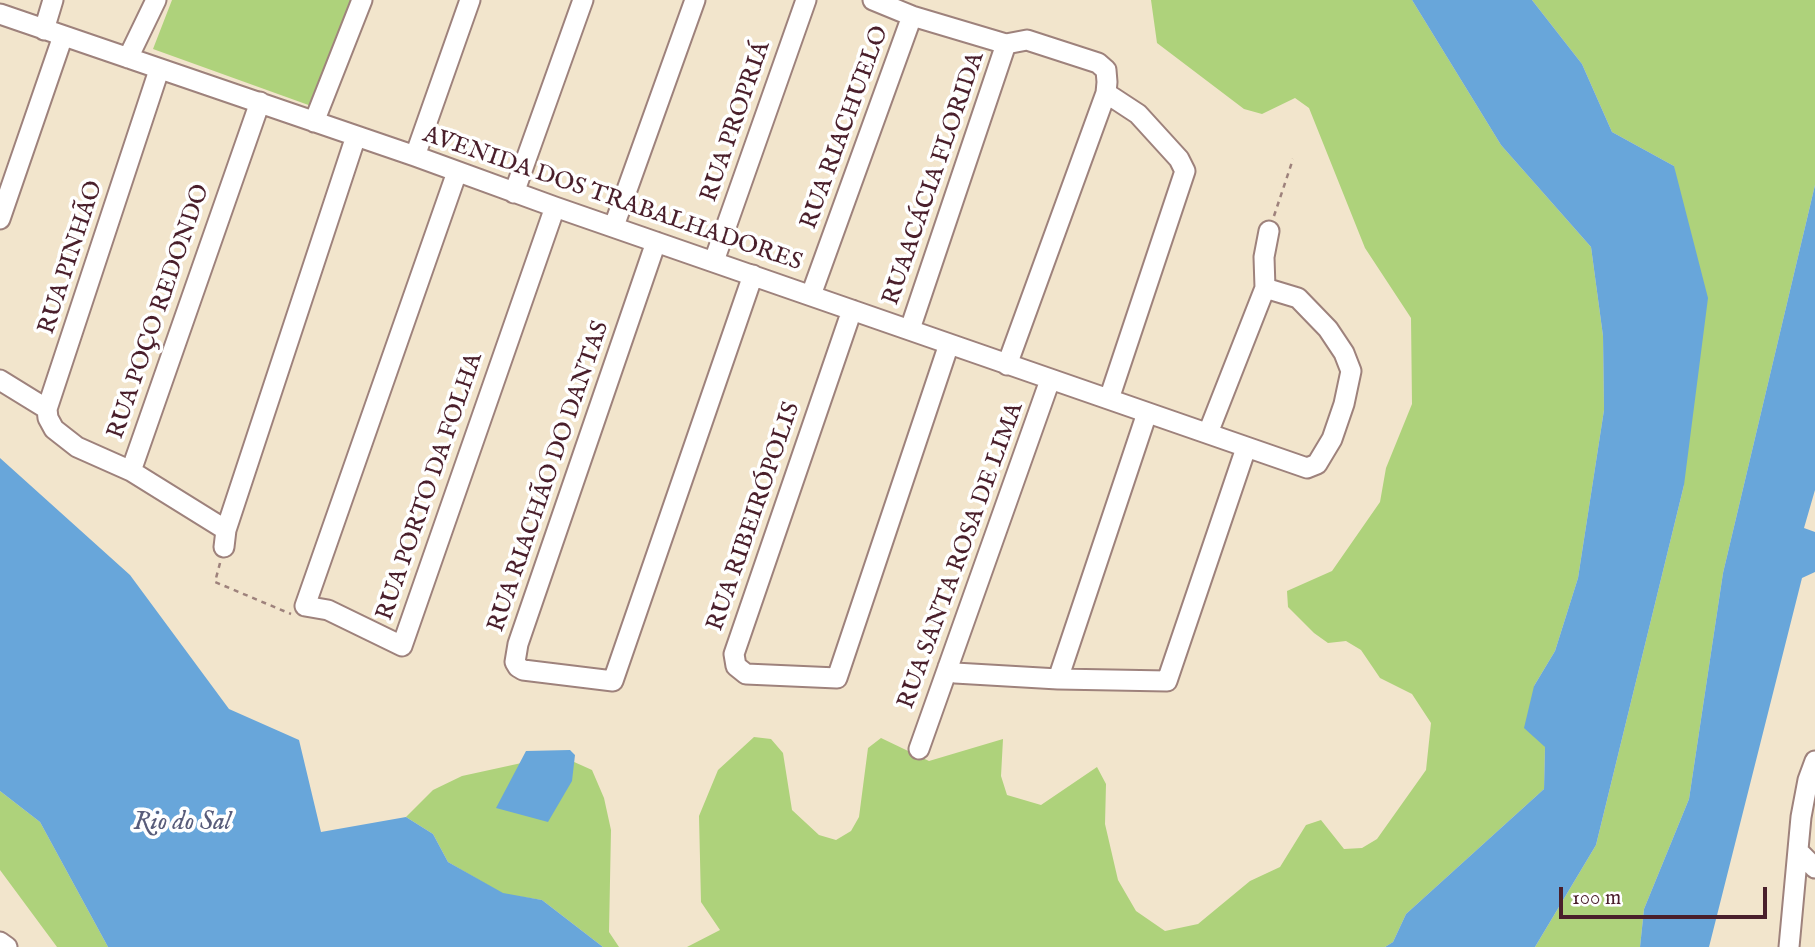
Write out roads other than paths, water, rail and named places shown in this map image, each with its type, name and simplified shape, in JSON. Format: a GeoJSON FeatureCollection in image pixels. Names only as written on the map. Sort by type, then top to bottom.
{"type":"FeatureCollection","features":[{"type":"Feature","properties":{"kind":"street"},"geometry":{"type":"LineString","coordinates":[[0,219],[53,33],[53,0]]}},
{"type":"Feature","properties":{"kind":"street"},"geometry":{"type":"LineString","coordinates":[[128,58],[156,0]]}},
{"type":"Feature","properties":{"kind":"street"},"geometry":{"type":"LineString","coordinates":[[314,122],[362,0]]}},
{"type":"Feature","properties":{"kind":"street"},"geometry":{"type":"LineString","coordinates":[[415,156],[470,0]]}},
{"type":"Feature","properties":{"kind":"street"},"geometry":{"type":"LineString","coordinates":[[514,192],[583,0]]}},
{"type":"Feature","properties":{"kind":"street"},"geometry":{"type":"LineString","coordinates":[[614,226],[695,0]]}},
{"type":"Feature","properties":{"kind":"street","name":"RUA PROPRIÁ"},"geometry":{"type":"LineString","coordinates":[[714,261],[806,0]]}},
{"type":"Feature","properties":{"kind":"street"},"geometry":{"type":"LineString","coordinates":[[873,0],[912,16],[1006,44],[1027,40],[1100,64],[1106,73],[1106,93],[1007,365]]}},
{"type":"Feature","properties":{"kind":"street","name":"AVENIDA DOS TRABALHADORES"},"geometry":{"type":"LineString","coordinates":[[0,14],[415,156],[1300,467],[1314,466],[1332,439],[1352,371],[1344,353],[1308,306],[1290,294],[1265,288]]}},
{"type":"Feature","properties":{"kind":"street","name":"RUA RIACHUELO"},"geometry":{"type":"LineString","coordinates":[[811,295],[912,16]]}},
{"type":"Feature","properties":{"kind":"street","name":"RUAACÁCIA FLORIDA"},"geometry":{"type":"LineString","coordinates":[[911,329],[1006,44]]}},
{"type":"Feature","properties":{"kind":"street","name":"RUA PINHÃO"},"geometry":{"type":"LineString","coordinates":[[47,409],[159,70]]}},
{"type":"Feature","properties":{"kind":"street"},"geometry":{"type":"LineString","coordinates":[[1106,93],[1138,114],[1183,163],[1184,177],[1109,399]]}},
{"type":"Feature","properties":{"kind":"street","name":"RUA POÇO REDONDO"},"geometry":{"type":"LineString","coordinates":[[260,102],[131,471],[225,538],[356,136]]}},
{"type":"Feature","properties":{"kind":"street","name":"RUA PORTO DA FOLHA"},"geometry":{"type":"LineString","coordinates":[[457,172],[305,606],[328,610],[402,646],[555,207]]}},
{"type":"Feature","properties":{"kind":"street"},"geometry":{"type":"LineString","coordinates":[[1208,433],[1265,288],[1264,253],[1269,231]]}},
{"type":"Feature","properties":{"kind":"street","name":"RUA RIACHÃO DO DANTAS"},"geometry":{"type":"LineString","coordinates":[[656,242],[527,617],[515,662],[523,670],[613,681],[753,275]]}},
{"type":"Feature","properties":{"kind":"street","name":"RUA RIBEIRÓPOLIS"},"geometry":{"type":"LineString","coordinates":[[852,310],[734,654],[736,666],[746,674],[837,678],[949,344]]}},
{"type":"Feature","properties":{"kind":"street"},"geometry":{"type":"LineString","coordinates":[[0,380],[47,409],[50,425],[77,447],[131,471]]}},
{"type":"Feature","properties":{"kind":"street","name":"RUA SANTA ROSA DE LIMA"},"geometry":{"type":"LineString","coordinates":[[919,749],[1050,380]]}},
{"type":"Feature","properties":{"kind":"street"},"geometry":{"type":"LineString","coordinates":[[1058,678],[1147,413]]}},
{"type":"Feature","properties":{"kind":"street"},"geometry":{"type":"LineString","coordinates":[[948,667],[955,673],[1167,681],[1246,448]]}},
{"type":"Feature","properties":{"kind":"street"},"geometry":{"type":"LineString","coordinates":[[1789,947],[1804,796],[1815,761]]}},
{"type":"Feature","properties":{"kind":"street"},"geometry":{"type":"LineString","coordinates":[[1799,852],[1815,868]]}},
{"type":"Feature","properties":{"kind":"street"},"geometry":{"type":"LineString","coordinates":[[0,942],[7,947]]}},
{"type":"Feature","properties":{"kind":"water"},"geometry":{"type":"Polygon","coordinates":[[[1412,0],[1532,0],[1582,64],[1612,132],[1674,166],[1708,298],[1684,485],[1596,845],[1535,947],[1385,947],[1393,942],[1406,914],[1544,789],[1545,747],[1524,728],[1534,686],[1555,651],[1578,578],[1604,410],[1603,336],[1591,247],[1501,145],[1412,0]]]}},
{"type":"Feature","properties":{"kind":"water"},"geometry":{"type":"Polygon","coordinates":[[[1815,185],[1815,490],[1804,528],[1815,532],[1815,572],[1802,578],[1709,947],[1640,947],[1644,909],[1689,799],[1723,573],[1815,185]]]}},
{"type":"Feature","properties":{"kind":"water","name":"Rio do Sal"},"geometry":{"type":"Polygon","coordinates":[[[0,458],[130,575],[229,709],[299,740],[321,832],[406,817],[433,834],[448,862],[503,893],[542,900],[603,947],[108,947],[40,822],[0,791],[0,458]]]}},
{"type":"Feature","properties":{"kind":"water"},"geometry":{"type":"Polygon","coordinates":[[[570,750],[575,755],[572,781],[548,822],[496,808],[526,751],[570,750]]]}}]}
